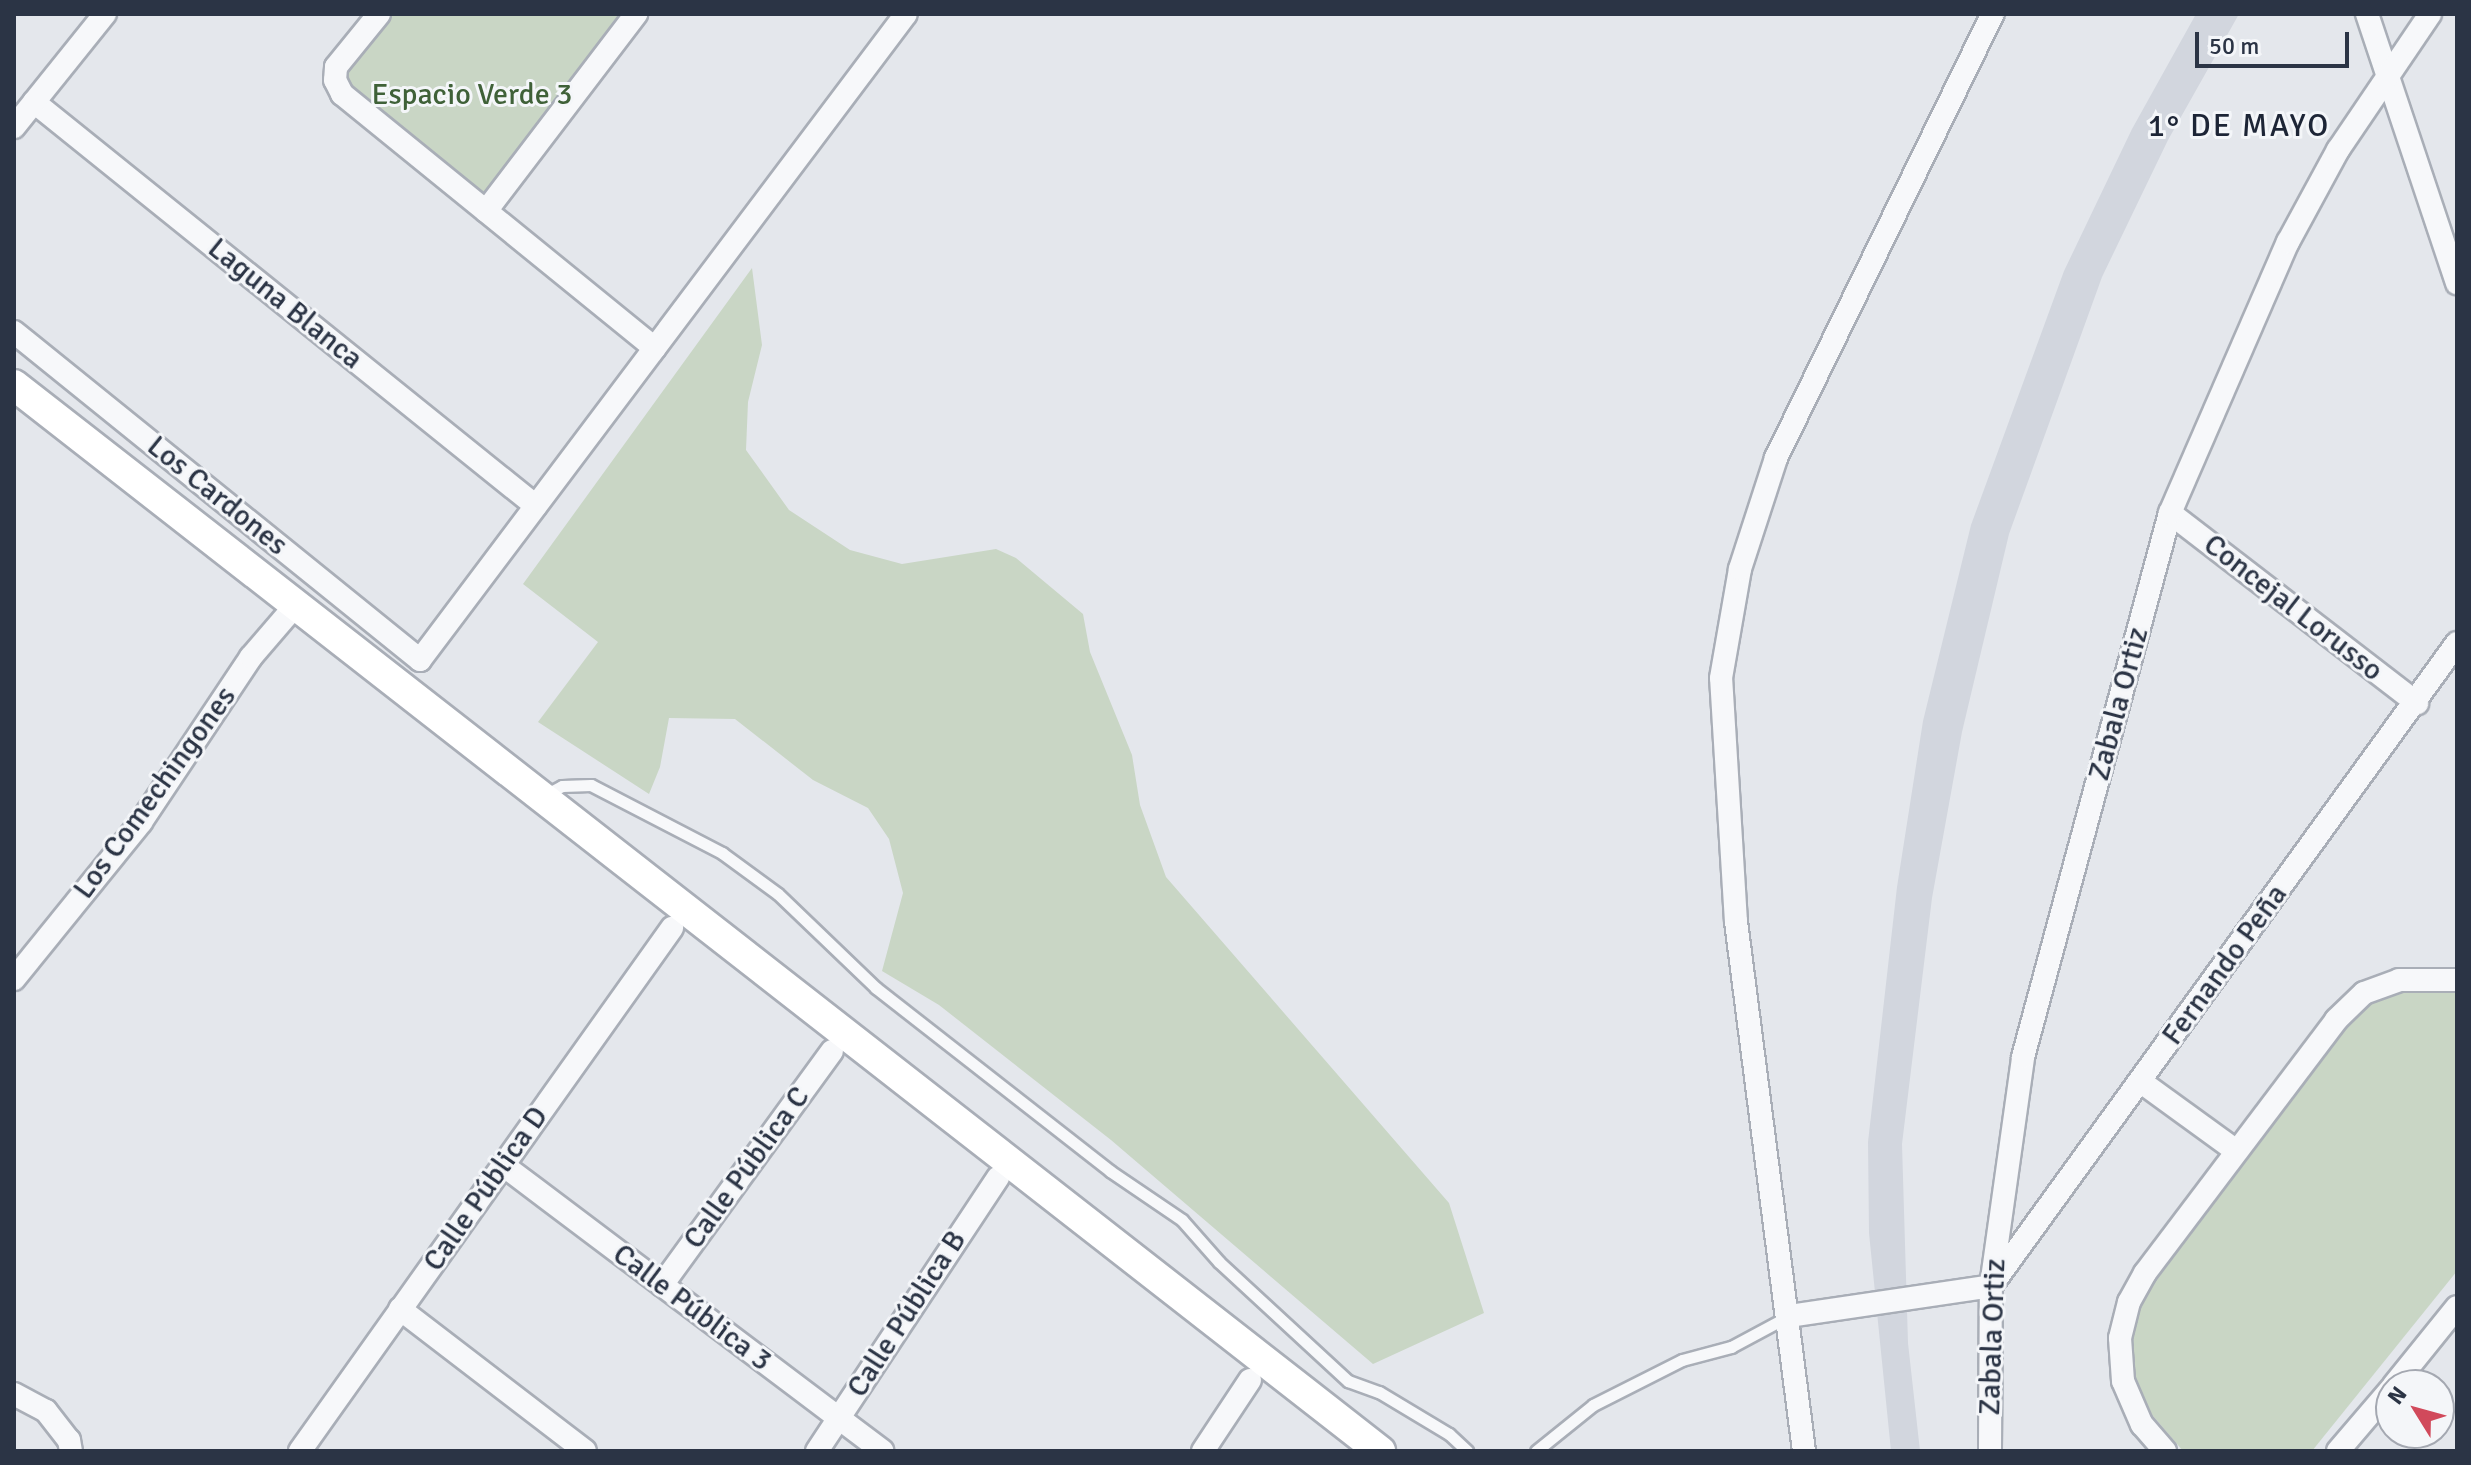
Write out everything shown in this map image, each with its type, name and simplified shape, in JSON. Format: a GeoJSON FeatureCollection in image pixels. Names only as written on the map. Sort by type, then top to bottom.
{"type":"FeatureCollection","features":[{"type":"Feature","properties":{"kind":"street"},"geometry":{"type":"LineString","coordinates":[[14,127],[105,14]]}},
{"type":"Feature","properties":{"kind":"street"},"geometry":{"type":"LineString","coordinates":[[379,14],[336,67],[335,80],[342,94],[655,348]]}},
{"type":"Feature","properties":{"kind":"street"},"geometry":{"type":"LineString","coordinates":[[486,211],[636,14]]}},
{"type":"Feature","properties":{"kind":"street"},"geometry":{"type":"LineString","coordinates":[[536,506],[906,14]]}},
{"type":"Feature","properties":{"kind":"street"},"geometry":{"type":"LineString","coordinates":[[1804,1451],[1789,1316],[1751,1058],[1729,845],[1721,728],[1729,623],[1776,458],[1837,323],[1993,14]]}},
{"type":"Feature","properties":{"kind":"street"},"geometry":{"type":"LineString","coordinates":[[2367,14],[2389,71],[2457,281]]}},
{"type":"Feature","properties":{"kind":"street","name":"Zabala Ortiz"},"geometry":{"type":"LineString","coordinates":[[1990,1451],[1991,1286],[2023,1057],[2170,513],[2288,242],[2389,71],[2430,14]]}},
{"type":"Feature","properties":{"kind":"street","name":"Laguna Blanca"},"geometry":{"type":"LineString","coordinates":[[34,102],[536,506]]}},
{"type":"Feature","properties":{"kind":"street","name":"Los Cardones"},"geometry":{"type":"LineString","coordinates":[[14,332],[420,660],[536,506]]}},
{"type":"Feature","properties":{"kind":"street"},"geometry":{"type":"LineString","coordinates":[[14,385],[294,607],[990,1142],[1380,1451]]}},
{"type":"Feature","properties":{"kind":"street","name":"Concejal Lorusso"},"geometry":{"type":"LineString","coordinates":[[2170,513],[2417,703]]}},
{"type":"Feature","properties":{"kind":"street","name":"Los Comechingones"},"geometry":{"type":"LineString","coordinates":[[14,979],[141,822],[251,657],[294,607]]}},
{"type":"Feature","properties":{"kind":"street","name":"Fernando Peña"},"geometry":{"type":"LineString","coordinates":[[1991,1286],[2417,703],[2457,643]]}},
{"type":"Feature","properties":{"kind":"street","name":"Calle Pública D"},"geometry":{"type":"LineString","coordinates":[[300,1451],[672,928]]}},
{"type":"Feature","properties":{"kind":"street"},"geometry":{"type":"LineString","coordinates":[[2165,1451],[2142,1425],[2123,1381],[2120,1338],[2129,1302],[2145,1273],[2336,1020],[2364,993],[2399,980],[2457,980]]}},
{"type":"Feature","properties":{"kind":"street","name":"Calle Pública C"},"geometry":{"type":"LineString","coordinates":[[662,1285],[832,1051]]}},
{"type":"Feature","properties":{"kind":"street"},"geometry":{"type":"LineString","coordinates":[[2140,1081],[2235,1150]]}},
{"type":"Feature","properties":{"kind":"street","name":"Calle Pública 3"},"geometry":{"type":"LineString","coordinates":[[503,1165],[882,1451]]}},
{"type":"Feature","properties":{"kind":"street","name":"Calle Pública B"},"geometry":{"type":"LineString","coordinates":[[817,1451],[998,1178]]}},
{"type":"Feature","properties":{"kind":"street"},"geometry":{"type":"LineString","coordinates":[[1789,1316],[1991,1286]]}},
{"type":"Feature","properties":{"kind":"street"},"geometry":{"type":"LineString","coordinates":[[2407,1369],[2457,1307]]}},
{"type":"Feature","properties":{"kind":"street"},"geometry":{"type":"LineString","coordinates":[[400,1309],[585,1451]]}},
{"type":"Feature","properties":{"kind":"street"},"geometry":{"type":"LineString","coordinates":[[1203,1451],[1250,1380]]}},
{"type":"Feature","properties":{"kind":"street"},"geometry":{"type":"LineString","coordinates":[[14,1394],[46,1411],[69,1440],[71,1451]]}},
{"type":"Feature","properties":{"kind":"street"},"geometry":{"type":"LineString","coordinates":[[2338,1451],[2375,1408]]}},
{"type":"Feature","properties":{"kind":"lane"},"geometry":{"type":"LineString","coordinates":[[541,797],[562,786],[591,785],[722,853],[778,894],[876,988],[1110,1171],[1182,1220],[1219,1262],[1348,1381],[1379,1392],[1449,1434],[1467,1451]]}},
{"type":"Feature","properties":{"kind":"lane"},"geometry":{"type":"LineString","coordinates":[[1536,1451],[1593,1405],[1682,1360],[1731,1347],[1789,1316]]}},
{"type":"Feature","properties":{"kind":"shaded area"},"geometry":{"type":"Polygon","coordinates":[[[2196,14],[2239,14],[2168,140],[2102,277],[2009,534],[1962,732],[1932,898],[1902,1144],[1908,1343],[1920,1451],[1891,1451],[1869,1233],[1868,1142],[1897,887],[1923,721],[1971,525],[2064,271],[2132,129],[2196,14]]]}},
{"type":"Feature","properties":{"kind":"green space","name":"Espacio Verde 3"},"geometry":{"type":"Polygon","coordinates":[[[379,14],[636,14],[486,211],[342,94],[336,67],[379,14]]]}},
{"type":"Feature","properties":{"kind":"green space"},"geometry":{"type":"Polygon","coordinates":[[[752,268],[762,345],[748,402],[746,450],[789,510],[850,550],[902,564],[996,549],[1016,558],[1083,614],[1090,652],[1132,755],[1140,805],[1166,877],[1449,1203],[1484,1313],[1373,1364],[1111,1140],[939,1005],[882,971],[903,893],[889,839],[868,808],[813,780],[735,719],[669,718],[660,767],[649,794],[538,722],[598,642],[523,584],[752,268]]]}},
{"type":"Feature","properties":{"kind":"green space"},"geometry":{"type":"Polygon","coordinates":[[[2409,988],[2457,992],[2457,1271],[2312,1451],[2183,1451],[2141,1402],[2128,1361],[2135,1298],[2349,1011],[2377,995],[2409,988]]]}},
{"type":"Feature","properties":{"kind":"district","name":"1° DE MAYO"},"geometry":{"type":"Point","coordinates":[2239,126]}}]}
